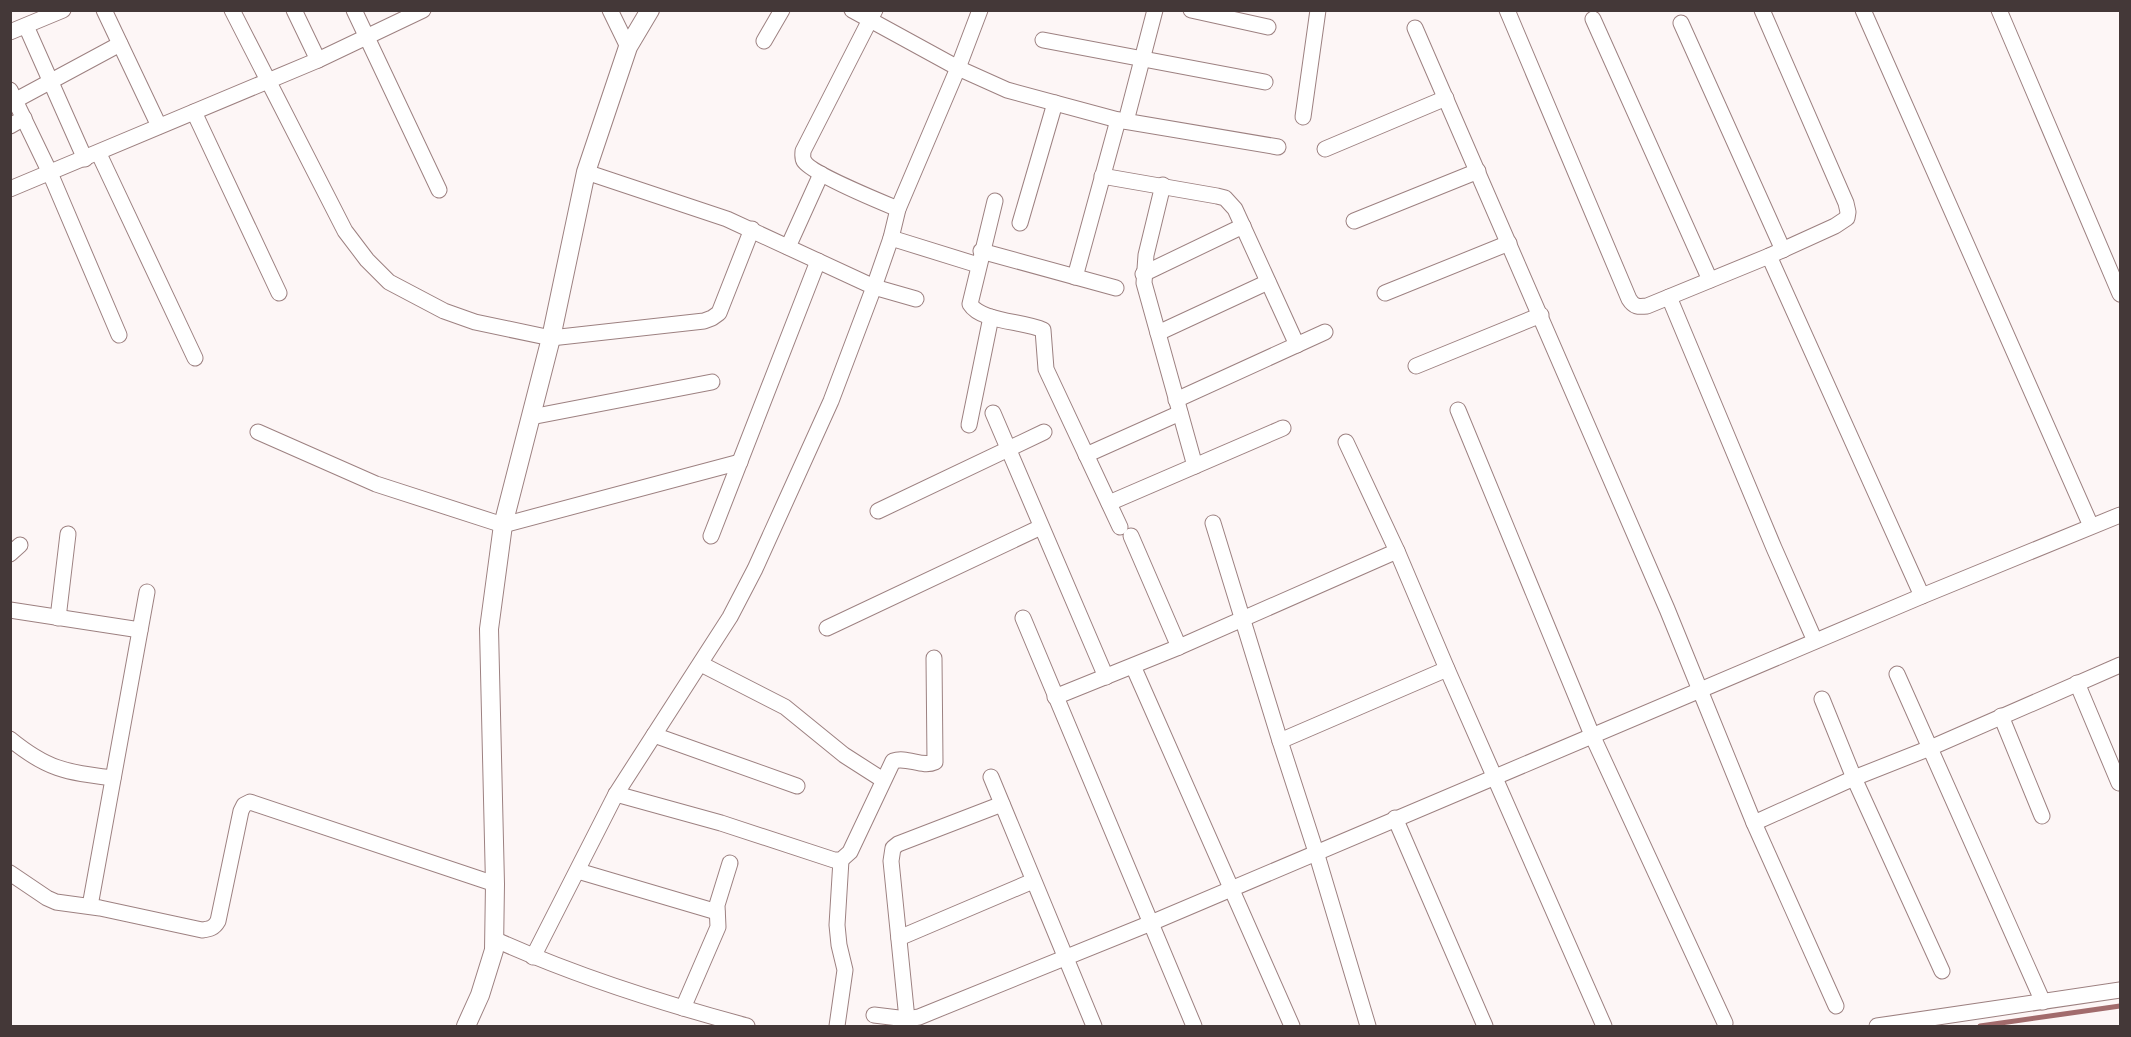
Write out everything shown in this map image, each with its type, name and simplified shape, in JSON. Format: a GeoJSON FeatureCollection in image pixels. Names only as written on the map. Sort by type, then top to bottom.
{"type":"FeatureCollection","features":[{"type":"Feature","properties":{"kind":"street"},"geometry":{"type":"LineString","coordinates":[[10,32],[63,10]]}},
{"type":"Feature","properties":{"kind":"street"},"geometry":{"type":"LineString","coordinates":[[104,10],[159,126]]}},
{"type":"Feature","properties":{"kind":"street"},"geometry":{"type":"LineString","coordinates":[[232,10],[345,231],[367,260],[389,282],[460,318],[551,338],[704,321],[719,313],[752,229]]}},
{"type":"Feature","properties":{"kind":"street"},"geometry":{"type":"LineString","coordinates":[[294,10],[318,60]]}},
{"type":"Feature","properties":{"kind":"street"},"geometry":{"type":"LineString","coordinates":[[354,10],[439,190]]}},
{"type":"Feature","properties":{"kind":"street"},"geometry":{"type":"LineString","coordinates":[[10,189],[318,60],[423,10]]}},
{"type":"Feature","properties":{"kind":"street"},"geometry":{"type":"LineString","coordinates":[[610,10],[628,47]]}},
{"type":"Feature","properties":{"kind":"street"},"geometry":{"type":"LineString","coordinates":[[466,1026],[480,995],[494,950],[495,884],[489,629],[503,525],[551,338],[586,172],[628,47],[650,10]]}},
{"type":"Feature","properties":{"kind":"street"},"geometry":{"type":"LineString","coordinates":[[764,41],[782,10]]}},
{"type":"Feature","properties":{"kind":"street"},"geometry":{"type":"LineString","coordinates":[[852,10],[872,16],[958,68],[1007,90],[1122,121],[1278,147]]}},
{"type":"Feature","properties":{"kind":"street"},"geometry":{"type":"LineString","coordinates":[[533,957],[616,794],[735,607],[787,501],[831,401],[891,238],[898,210],[980,10]]}},
{"type":"Feature","properties":{"kind":"street"},"geometry":{"type":"LineString","coordinates":[[1075,277],[1102,176],[1122,121],[1155,10]]}},
{"type":"Feature","properties":{"kind":"street"},"geometry":{"type":"LineString","coordinates":[[1191,10],[1268,27]]}},
{"type":"Feature","properties":{"kind":"street"},"geometry":{"type":"LineString","coordinates":[[1303,117],[1318,10]]}},
{"type":"Feature","properties":{"kind":"street"},"geometry":{"type":"LineString","coordinates":[[1507,10],[1629,299],[1638,307],[1647,306],[1776,253],[1846,218],[1848,212],[1846,203],[1762,10]]}},
{"type":"Feature","properties":{"kind":"street"},"geometry":{"type":"LineString","coordinates":[[1863,10],[2091,526]]}},
{"type":"Feature","properties":{"kind":"street"},"geometry":{"type":"LineString","coordinates":[[2000,10],[2121,294]]}},
{"type":"Feature","properties":{"kind":"street"},"geometry":{"type":"LineString","coordinates":[[872,16],[802,151],[804,162],[820,174],[898,210]]}},
{"type":"Feature","properties":{"kind":"street"},"geometry":{"type":"LineString","coordinates":[[1593,19],[1710,280]]}},
{"type":"Feature","properties":{"kind":"street"},"geometry":{"type":"LineString","coordinates":[[1681,23],[1922,596]]}},
{"type":"Feature","properties":{"kind":"street"},"geometry":{"type":"LineString","coordinates":[[26,26],[51,82],[92,156],[195,357]]}},
{"type":"Feature","properties":{"kind":"street"},"geometry":{"type":"LineString","coordinates":[[1415,28],[1667,609],[1754,823],[1836,1006]]}},
{"type":"Feature","properties":{"kind":"street"},"geometry":{"type":"LineString","coordinates":[[1043,40],[1265,82]]}},
{"type":"Feature","properties":{"kind":"street"},"geometry":{"type":"LineString","coordinates":[[119,335],[50,173],[13,95],[51,82],[120,44]]}},
{"type":"Feature","properties":{"kind":"street"},"geometry":{"type":"LineString","coordinates":[[1325,149],[1446,98]]}},
{"type":"Feature","properties":{"kind":"street"},"geometry":{"type":"LineString","coordinates":[[1020,223],[1055,103]]}},
{"type":"Feature","properties":{"kind":"street"},"geometry":{"type":"LineString","coordinates":[[194,112],[279,293]]}},
{"type":"Feature","properties":{"kind":"street"},"geometry":{"type":"LineString","coordinates":[[10,126],[24,118]]}},
{"type":"Feature","properties":{"kind":"street"},"geometry":{"type":"LineString","coordinates":[[1354,221],[1478,171]]}},
{"type":"Feature","properties":{"kind":"street"},"geometry":{"type":"LineString","coordinates":[[586,172],[727,219],[874,286],[916,299]]}},
{"type":"Feature","properties":{"kind":"street"},"geometry":{"type":"LineString","coordinates":[[788,247],[820,174]]}},
{"type":"Feature","properties":{"kind":"street"},"geometry":{"type":"LineString","coordinates":[[1102,176],[1163,185],[1225,198],[1235,209],[1297,345]]}},
{"type":"Feature","properties":{"kind":"street"},"geometry":{"type":"LineString","coordinates":[[1163,185],[1143,274],[1195,466]]}},
{"type":"Feature","properties":{"kind":"street"},"geometry":{"type":"LineString","coordinates":[[995,201],[970,304],[977,311],[991,317],[1043,330],[1046,369],[1109,503],[1126,531],[1179,647]]}},
{"type":"Feature","properties":{"kind":"street"},"geometry":{"type":"LineString","coordinates":[[1143,274],[1243,226]]}},
{"type":"Feature","properties":{"kind":"street"},"geometry":{"type":"LineString","coordinates":[[891,238],[1075,277],[1116,288]]}},
{"type":"Feature","properties":{"kind":"street"},"geometry":{"type":"LineString","coordinates":[[1385,293],[1509,243]]}},
{"type":"Feature","properties":{"kind":"street"},"geometry":{"type":"LineString","coordinates":[[711,536],[818,261]]}},
{"type":"Feature","properties":{"kind":"street"},"geometry":{"type":"LineString","coordinates":[[1158,333],[1268,282]]}},
{"type":"Feature","properties":{"kind":"street"},"geometry":{"type":"LineString","coordinates":[[1669,297],[1815,641]]}},
{"type":"Feature","properties":{"kind":"street"},"geometry":{"type":"LineString","coordinates":[[1416,366],[1541,315]]}},
{"type":"Feature","properties":{"kind":"street"},"geometry":{"type":"LineString","coordinates":[[969,424],[991,317]]}},
{"type":"Feature","properties":{"kind":"street"},"geometry":{"type":"LineString","coordinates":[[1086,455],[1325,332]]}},
{"type":"Feature","properties":{"kind":"street"},"geometry":{"type":"LineString","coordinates":[[531,417],[712,382]]}},
{"type":"Feature","properties":{"kind":"street"},"geometry":{"type":"LineString","coordinates":[[1458,410],[1592,735],[1725,1023]]}},
{"type":"Feature","properties":{"kind":"street"},"geometry":{"type":"LineString","coordinates":[[993,413],[1106,677]]}},
{"type":"Feature","properties":{"kind":"street"},"geometry":{"type":"LineString","coordinates":[[1109,503],[1283,428]]}},
{"type":"Feature","properties":{"kind":"street"},"geometry":{"type":"LineString","coordinates":[[258,432],[376,484],[503,525],[740,462]]}},
{"type":"Feature","properties":{"kind":"street"},"geometry":{"type":"LineString","coordinates":[[878,512],[1044,432]]}},
{"type":"Feature","properties":{"kind":"street"},"geometry":{"type":"LineString","coordinates":[[1346,442],[1397,551],[1604,1026]]}},
{"type":"Feature","properties":{"kind":"street"},"geometry":{"type":"LineString","coordinates":[[874,1015],[908,1019],[919,1017],[1151,923],[1815,641],[2121,515]]}},
{"type":"Feature","properties":{"kind":"street"},"geometry":{"type":"LineString","coordinates":[[1213,523],[1368,1026]]}},
{"type":"Feature","properties":{"kind":"street"},"geometry":{"type":"LineString","coordinates":[[827,628],[1041,527]]}},
{"type":"Feature","properties":{"kind":"street"},"geometry":{"type":"LineString","coordinates":[[57,618],[68,534]]}},
{"type":"Feature","properties":{"kind":"street"},"geometry":{"type":"LineString","coordinates":[[1055,697],[1179,647],[1397,551]]}},
{"type":"Feature","properties":{"kind":"street"},"geometry":{"type":"LineString","coordinates":[[90,906],[147,592]]}},
{"type":"Feature","properties":{"kind":"street"},"geometry":{"type":"LineString","coordinates":[[10,610],[140,630]]}},
{"type":"Feature","properties":{"kind":"street"},"geometry":{"type":"LineString","coordinates":[[1023,618],[1194,1026]]}},
{"type":"Feature","properties":{"kind":"street"},"geometry":{"type":"LineString","coordinates":[[616,794],[722,823],[834,860],[841,860],[850,852],[893,761],[928,764],[935,762],[934,658]]}},
{"type":"Feature","properties":{"kind":"street"},"geometry":{"type":"LineString","coordinates":[[700,664],[785,707],[850,760],[883,780]]}},
{"type":"Feature","properties":{"kind":"street"},"geometry":{"type":"LineString","coordinates":[[1754,823],[2121,665]]}},
{"type":"Feature","properties":{"kind":"street"},"geometry":{"type":"LineString","coordinates":[[1133,666],[1292,1026]]}},
{"type":"Feature","properties":{"kind":"street"},"geometry":{"type":"LineString","coordinates":[[1280,741],[1447,669]]}},
{"type":"Feature","properties":{"kind":"street"},"geometry":{"type":"LineString","coordinates":[[1897,674],[2043,1002]]}},
{"type":"Feature","properties":{"kind":"street"},"geometry":{"type":"LineString","coordinates":[[2077,683],[2119,783]]}},
{"type":"Feature","properties":{"kind":"street"},"geometry":{"type":"LineString","coordinates":[[1822,699],[1854,778],[1942,971]]}},
{"type":"Feature","properties":{"kind":"street"},"geometry":{"type":"LineString","coordinates":[[2001,716],[2042,816]]}},
{"type":"Feature","properties":{"kind":"street"},"geometry":{"type":"LineString","coordinates":[[654,735],[797,786]]}},
{"type":"Feature","properties":{"kind":"street"},"geometry":{"type":"LineString","coordinates":[[10,739],[27,753],[56,768],[67,772],[113,778]]}},
{"type":"Feature","properties":{"kind":"street"},"geometry":{"type":"LineString","coordinates":[[991,777],[1094,1026]]}},
{"type":"Feature","properties":{"kind":"street"},"geometry":{"type":"LineString","coordinates":[[10,873],[56,902],[90,906],[202,930],[214,926],[218,921],[241,810],[250,802],[495,884]]}},
{"type":"Feature","properties":{"kind":"street"},"geometry":{"type":"LineString","coordinates":[[908,1019],[891,861],[893,848],[898,844],[1002,804]]}},
{"type":"Feature","properties":{"kind":"street"},"geometry":{"type":"LineString","coordinates":[[1395,818],[1485,1026]]}},
{"type":"Feature","properties":{"kind":"street"},"geometry":{"type":"LineString","coordinates":[[837,1026],[845,970],[837,925],[841,860]]}},
{"type":"Feature","properties":{"kind":"street"},"geometry":{"type":"LineString","coordinates":[[683,1008],[718,927],[719,897],[730,863]]}},
{"type":"Feature","properties":{"kind":"street"},"geometry":{"type":"LineString","coordinates":[[578,871],[717,912]]}},
{"type":"Feature","properties":{"kind":"street"},"geometry":{"type":"LineString","coordinates":[[899,938],[1033,881]]}},
{"type":"Feature","properties":{"kind":"street"},"geometry":{"type":"LineString","coordinates":[[494,939],[533,957],[683,1008],[747,1026]]}},
{"type":"Feature","properties":{"kind":"street"},"geometry":{"type":"LineString","coordinates":[[1877,1026],[2121,990]]}},
{"type":"Feature","properties":{"kind":"waterway"},"geometry":{"type":"LineString","coordinates":[[1980,1026],[2120,1006]]}}]}
